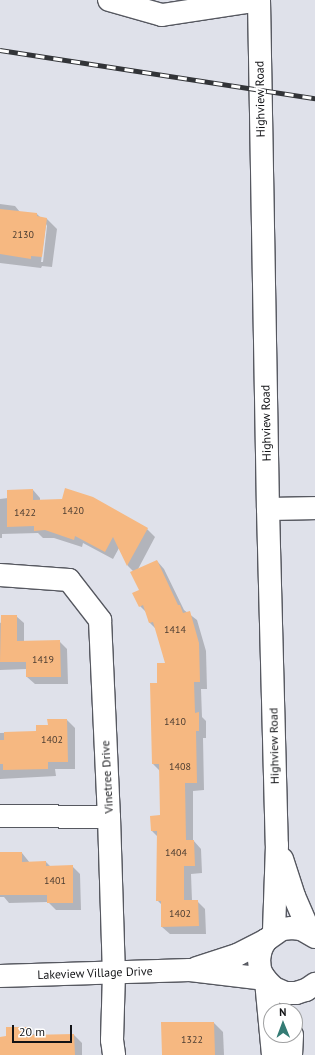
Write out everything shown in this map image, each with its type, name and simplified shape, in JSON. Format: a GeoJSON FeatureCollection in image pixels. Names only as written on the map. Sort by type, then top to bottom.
{"type":"FeatureCollection","features":[{"type":"Feature","properties":{"kind":"street"},"geometry":{"type":"LineString","coordinates":[[109,0],[162,15],[259,0]]}},
{"type":"Feature","properties":{"kind":"street","name":"Highview Road"},"geometry":{"type":"LineString","coordinates":[[259,0],[268,509],[277,845],[270,937],[261,950],[259,959],[260,970],[266,980]]}},
{"type":"Feature","properties":{"kind":"street"},"geometry":{"type":"LineString","coordinates":[[268,509],[315,508]]}},
{"type":"Feature","properties":{"kind":"street","name":"Vinetree Drive"},"geometry":{"type":"LineString","coordinates":[[0,575],[69,580],[100,620],[109,817],[114,974],[112,1040],[114,1055]]}},
{"type":"Feature","properties":{"kind":"street"},"geometry":{"type":"LineString","coordinates":[[0,816],[109,817]]}},
{"type":"Feature","properties":{"kind":"street","name":"Highview Road"},"geometry":{"type":"LineString","coordinates":[[277,845],[294,896],[314,936]]}},
{"type":"Feature","properties":{"kind":"street","name":"Lakeview Village Drive"},"geometry":{"type":"LineString","coordinates":[[190,970],[237,955],[282,929],[292,928],[314,936]]}},
{"type":"Feature","properties":{"kind":"street","name":"Lakeview Village Drive"},"geometry":{"type":"LineString","coordinates":[[0,976],[114,974],[190,970],[266,980]]}},
{"type":"Feature","properties":{"kind":"street"},"geometry":{"type":"LineString","coordinates":[[266,980],[274,988],[285,993],[301,996]]}},
{"type":"Feature","properties":{"kind":"street"},"geometry":{"type":"LineString","coordinates":[[266,980],[273,1055]]}},
{"type":"Feature","properties":{"kind":"street"},"geometry":{"type":"LineString","coordinates":[[291,1055],[292,1043]]}},
{"type":"Feature","properties":{"kind":"building"},"geometry":{"type":"Polygon","coordinates":[[[0,209],[37,213],[37,216],[47,218],[42,257],[31,256],[31,259],[0,254],[0,209]]]}},
{"type":"Feature","properties":{"kind":"building"},"geometry":{"type":"Polygon","coordinates":[[[65,488],[93,497],[148,528],[127,566],[113,537],[105,552],[75,536],[74,540],[45,530],[34,531],[34,526],[7,527],[7,490],[33,489],[33,500],[62,499],[65,488]]]}},
{"type":"Feature","properties":{"kind":"building"},"geometry":{"type":"Polygon","coordinates":[[[157,560],[183,613],[190,611],[199,643],[200,682],[194,682],[195,713],[199,712],[199,731],[196,731],[197,783],[185,783],[186,840],[194,840],[195,866],[184,866],[184,900],[198,900],[199,926],[161,927],[161,901],[156,901],[157,831],[151,831],[150,816],[160,815],[159,764],[152,764],[150,683],[157,683],[157,663],[165,663],[153,622],[149,623],[143,605],[139,607],[132,593],[139,590],[130,572],[157,560]]]}},
{"type":"Feature","properties":{"kind":"building"},"geometry":{"type":"Polygon","coordinates":[[[1,615],[17,615],[17,641],[60,640],[61,677],[26,677],[26,662],[0,662],[1,615]]]}},
{"type":"Feature","properties":{"kind":"building"},"geometry":{"type":"Polygon","coordinates":[[[47,719],[67,719],[68,762],[48,762],[48,769],[3,770],[3,764],[0,764],[0,740],[4,740],[4,732],[36,731],[36,725],[48,725],[47,719]]]}},
{"type":"Feature","properties":{"kind":"building"},"geometry":{"type":"Polygon","coordinates":[[[0,852],[22,852],[22,862],[46,861],[46,866],[73,865],[73,903],[47,903],[47,895],[0,895],[0,852]]]}},
{"type":"Feature","properties":{"kind":"building"},"geometry":{"type":"Polygon","coordinates":[[[161,1022],[214,1022],[215,1055],[162,1055],[161,1022]]]}},
{"type":"Feature","properties":{"kind":"building"},"geometry":{"type":"Polygon","coordinates":[[[6,1027],[28,1027],[28,1035],[74,1034],[75,1055],[0,1055],[0,1037],[6,1036],[6,1027]]]}},
{"type":"Feature","properties":{"kind":"railway"},"geometry":{"type":"LineString","coordinates":[[0,50],[315,98]]}}]}
